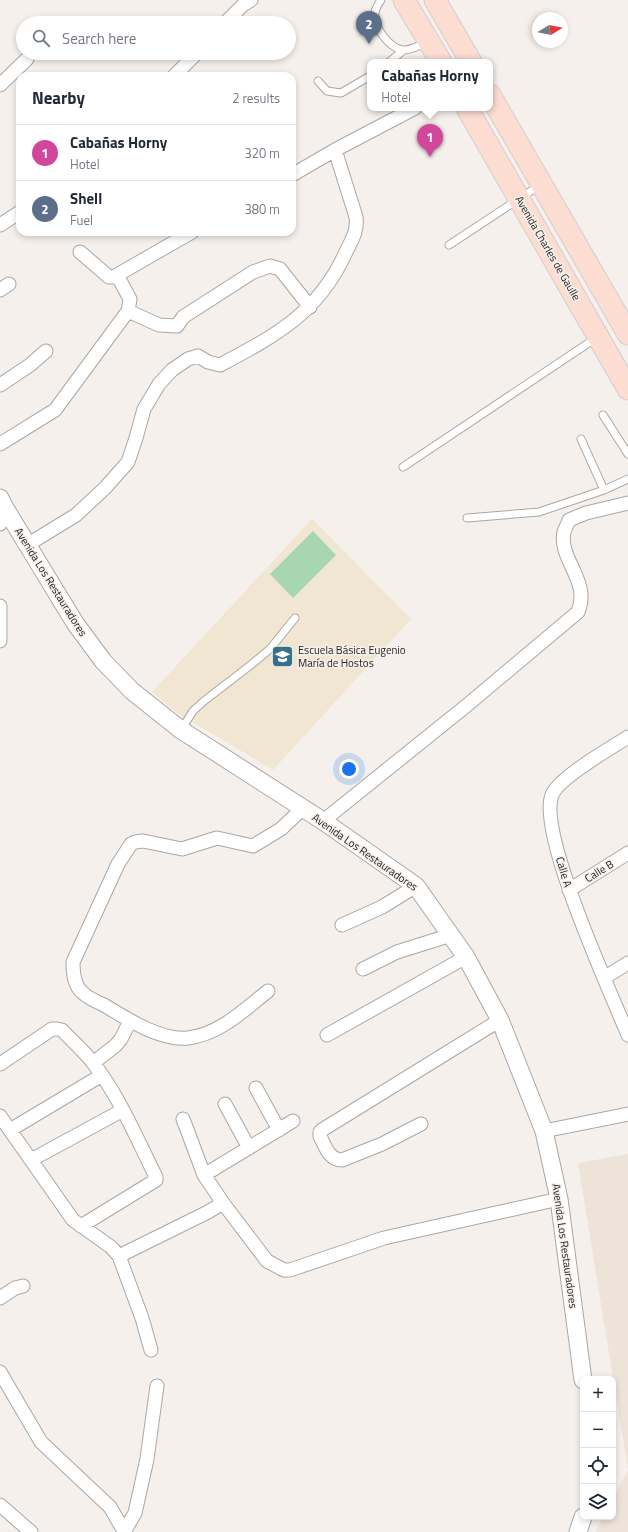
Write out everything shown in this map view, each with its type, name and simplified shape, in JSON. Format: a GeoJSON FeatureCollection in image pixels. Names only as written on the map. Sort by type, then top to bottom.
{"type":"FeatureCollection","features":[{"type":"Feature","properties":{"kind":"main road"},"geometry":{"type":"LineString","coordinates":[[404,0],[438,59]]}},
{"type":"Feature","properties":{"kind":"main road"},"geometry":{"type":"LineString","coordinates":[[435,0],[469,59]]}},
{"type":"Feature","properties":{"kind":"main road"},"geometry":{"type":"LineString","coordinates":[[493,100],[628,334]]}},
{"type":"Feature","properties":{"kind":"main road","name":"Avenida Charles de Gaulle"},"geometry":{"type":"LineString","coordinates":[[469,111],[628,389]]}},
{"type":"Feature","properties":{"kind":"street"},"geometry":{"type":"LineString","coordinates":[[232,16],[251,0]]}},
{"type":"Feature","properties":{"kind":"street"},"geometry":{"type":"LineString","coordinates":[[0,85],[26,60]]}},
{"type":"Feature","properties":{"kind":"street"},"geometry":{"type":"LineString","coordinates":[[178,72],[190,60]]}},
{"type":"Feature","properties":{"kind":"street"},"geometry":{"type":"LineString","coordinates":[[296,173],[335,150],[409,111]]}},
{"type":"Feature","properties":{"kind":"street"},"geometry":{"type":"LineString","coordinates":[[27,545],[76,514],[105,488],[128,462],[144,409],[158,384],[172,370],[188,359],[198,356],[208,362],[220,365],[271,337],[310,306],[337,271],[357,226],[356,217],[335,150]]}},
{"type":"Feature","properties":{"kind":"street"},"geometry":{"type":"LineString","coordinates":[[0,225],[16,215]]}},
{"type":"Feature","properties":{"kind":"street"},"geometry":{"type":"LineString","coordinates":[[80,252],[109,277],[113,277],[185,236]]}},
{"type":"Feature","properties":{"kind":"street"},"geometry":{"type":"LineString","coordinates":[[128,311],[159,325],[177,326],[183,317],[253,272],[270,266],[280,269],[310,306]]}},
{"type":"Feature","properties":{"kind":"street"},"geometry":{"type":"LineString","coordinates":[[0,444],[54,410],[128,311],[130,299],[117,275]]}},
{"type":"Feature","properties":{"kind":"street"},"geometry":{"type":"LineString","coordinates":[[0,385],[30,366],[46,351]]}},
{"type":"Feature","properties":{"kind":"street"},"geometry":{"type":"LineString","coordinates":[[0,524],[2,503]]}},
{"type":"Feature","properties":{"kind":"street","name":"Avenida Los Restauradores"},"geometry":{"type":"LineString","coordinates":[[2,503],[74,623],[103,662],[132,691],[181,730],[302,809],[323,820],[416,886],[466,957],[500,1020],[544,1131],[559,1199],[582,1376]]}},
{"type":"Feature","properties":{"kind":"street"},"geometry":{"type":"LineString","coordinates":[[323,820],[466,706],[578,612],[582,603],[581,592],[564,547],[564,532],[569,520],[586,513],[628,503]]}},
{"type":"Feature","properties":{"kind":"street"},"geometry":{"type":"LineString","coordinates":[[0,606],[0,641]]}},
{"type":"Feature","properties":{"kind":"street","name":"Calle A"},"geometry":{"type":"LineString","coordinates":[[628,737],[562,781],[552,794],[549,808],[550,822],[570,890],[628,1035]]}},
{"type":"Feature","properties":{"kind":"street"},"geometry":{"type":"LineString","coordinates":[[268,991],[231,1021],[207,1033],[187,1038],[168,1036],[130,1021],[82,993],[76,984],[73,973],[74,962],[118,864],[132,844],[143,841],[182,849],[217,838],[253,846],[281,829],[302,809]]}},
{"type":"Feature","properties":{"kind":"street","name":"Calle B"},"geometry":{"type":"LineString","coordinates":[[570,890],[628,853]]}},
{"type":"Feature","properties":{"kind":"street"},"geometry":{"type":"LineString","coordinates":[[342,925],[382,907],[416,886]]}},
{"type":"Feature","properties":{"kind":"street"},"geometry":{"type":"LineString","coordinates":[[363,969],[397,952],[451,935]]}},
{"type":"Feature","properties":{"kind":"street"},"geometry":{"type":"LineString","coordinates":[[327,1035],[466,957]]}},
{"type":"Feature","properties":{"kind":"street"},"geometry":{"type":"LineString","coordinates":[[604,978],[628,963]]}},
{"type":"Feature","properties":{"kind":"street"},"geometry":{"type":"LineString","coordinates":[[421,1124],[382,1144],[342,1160],[336,1160],[332,1157],[320,1136],[320,1132],[322,1130],[500,1020]]}},
{"type":"Feature","properties":{"kind":"street"},"geometry":{"type":"LineString","coordinates":[[93,1063],[115,1046],[121,1039],[130,1021]]}},
{"type":"Feature","properties":{"kind":"street"},"geometry":{"type":"LineString","coordinates":[[0,1064],[52,1029],[62,1030],[93,1063],[114,1093],[123,1110],[156,1180],[81,1226]]}},
{"type":"Feature","properties":{"kind":"street"},"geometry":{"type":"LineString","coordinates":[[10,1130],[102,1075]]}},
{"type":"Feature","properties":{"kind":"street"},"geometry":{"type":"LineString","coordinates":[[256,1088],[279,1130]]}},
{"type":"Feature","properties":{"kind":"street"},"geometry":{"type":"LineString","coordinates":[[225,1104],[249,1148]]}},
{"type":"Feature","properties":{"kind":"street"},"geometry":{"type":"LineString","coordinates":[[31,1160],[123,1110]]}},
{"type":"Feature","properties":{"kind":"street"},"geometry":{"type":"LineString","coordinates":[[544,1131],[628,1114]]}},
{"type":"Feature","properties":{"kind":"street"},"geometry":{"type":"LineString","coordinates":[[0,1116],[73,1220],[107,1243],[120,1256],[142,1318],[151,1350]]}},
{"type":"Feature","properties":{"kind":"street"},"geometry":{"type":"LineString","coordinates":[[183,1119],[204,1175],[223,1203],[267,1261],[287,1270],[384,1238],[559,1199]]}},
{"type":"Feature","properties":{"kind":"street"},"geometry":{"type":"LineString","coordinates":[[204,1175],[293,1121]]}},
{"type":"Feature","properties":{"kind":"street"},"geometry":{"type":"LineString","coordinates":[[120,1256],[223,1203]]}},
{"type":"Feature","properties":{"kind":"street"},"geometry":{"type":"LineString","coordinates":[[0,1298],[15,1288],[23,1286]]}},
{"type":"Feature","properties":{"kind":"street"},"geometry":{"type":"LineString","coordinates":[[0,1372],[41,1442],[110,1507],[124,1532]]}},
{"type":"Feature","properties":{"kind":"street"},"geometry":{"type":"LineString","coordinates":[[124,1532],[135,1513],[147,1459],[157,1386]]}},
{"type":"Feature","properties":{"kind":"street"},"geometry":{"type":"LineString","coordinates":[[0,1505],[31,1532]]}},
{"type":"Feature","properties":{"kind":"street"},"geometry":{"type":"LineString","coordinates":[[578,1532],[582,1520]]}},
{"type":"Feature","properties":{"kind":"lane"},"geometry":{"type":"LineString","coordinates":[[381,0],[376,7],[375,16],[378,26],[388,43],[395,48],[404,50]]}},
{"type":"Feature","properties":{"kind":"lane"},"geometry":{"type":"LineString","coordinates":[[393,59],[404,50],[429,42]]}},
{"type":"Feature","properties":{"kind":"lane"},"geometry":{"type":"LineString","coordinates":[[318,82],[327,91],[341,93],[367,78]]}},
{"type":"Feature","properties":{"kind":"lane"},"geometry":{"type":"LineString","coordinates":[[448,245],[541,184]]}},
{"type":"Feature","properties":{"kind":"lane"},"geometry":{"type":"LineString","coordinates":[[403,467],[598,337]]}},
{"type":"Feature","properties":{"kind":"lane"},"geometry":{"type":"LineString","coordinates":[[603,415],[628,454]]}},
{"type":"Feature","properties":{"kind":"lane"},"geometry":{"type":"LineString","coordinates":[[581,439],[604,490]]}},
{"type":"Feature","properties":{"kind":"lane"},"geometry":{"type":"LineString","coordinates":[[467,518],[539,512],[604,490],[628,479]]}},
{"type":"Feature","properties":{"kind":"lane"},"geometry":{"type":"LineString","coordinates":[[181,730],[198,706],[270,648],[295,618]]}},
{"type":"Feature","properties":{"kind":"shaded area","name":"Escuela Básica Eugenio María de Hostos"},"geometry":{"type":"Polygon","coordinates":[[[312,519],[411,619],[273,770],[179,714],[152,692],[312,519]]]}},
{"type":"Feature","properties":{"kind":"shaded area"},"geometry":{"type":"Polygon","coordinates":[[[628,1154],[628,1470],[616,1396],[616,1376],[613,1376],[578,1163],[628,1154]]]}},
{"type":"Feature","properties":{"kind":"shaded area"},"geometry":{"type":"Polygon","coordinates":[[[628,1470],[628,1532],[595,1532],[601,1520],[616,1520],[616,1492],[628,1470]]]}},
{"type":"Feature","properties":{"kind":"green space"},"geometry":{"type":"Polygon","coordinates":[[[313,531],[336,555],[293,598],[270,574],[313,531]]]}},
{"type":"Feature","properties":{"kind":"place","name":"Shell"},"geometry":{"type":"Point","coordinates":[369,44]}},
{"type":"Feature","properties":{"kind":"place","name":"Cabañas Horny"},"geometry":{"type":"Point","coordinates":[430,157]}},
{"type":"Feature","properties":{"kind":"place","name":"Escuela Básica Eugenio María de Hostos"},"geometry":{"type":"Point","coordinates":[282,656]}}]}
